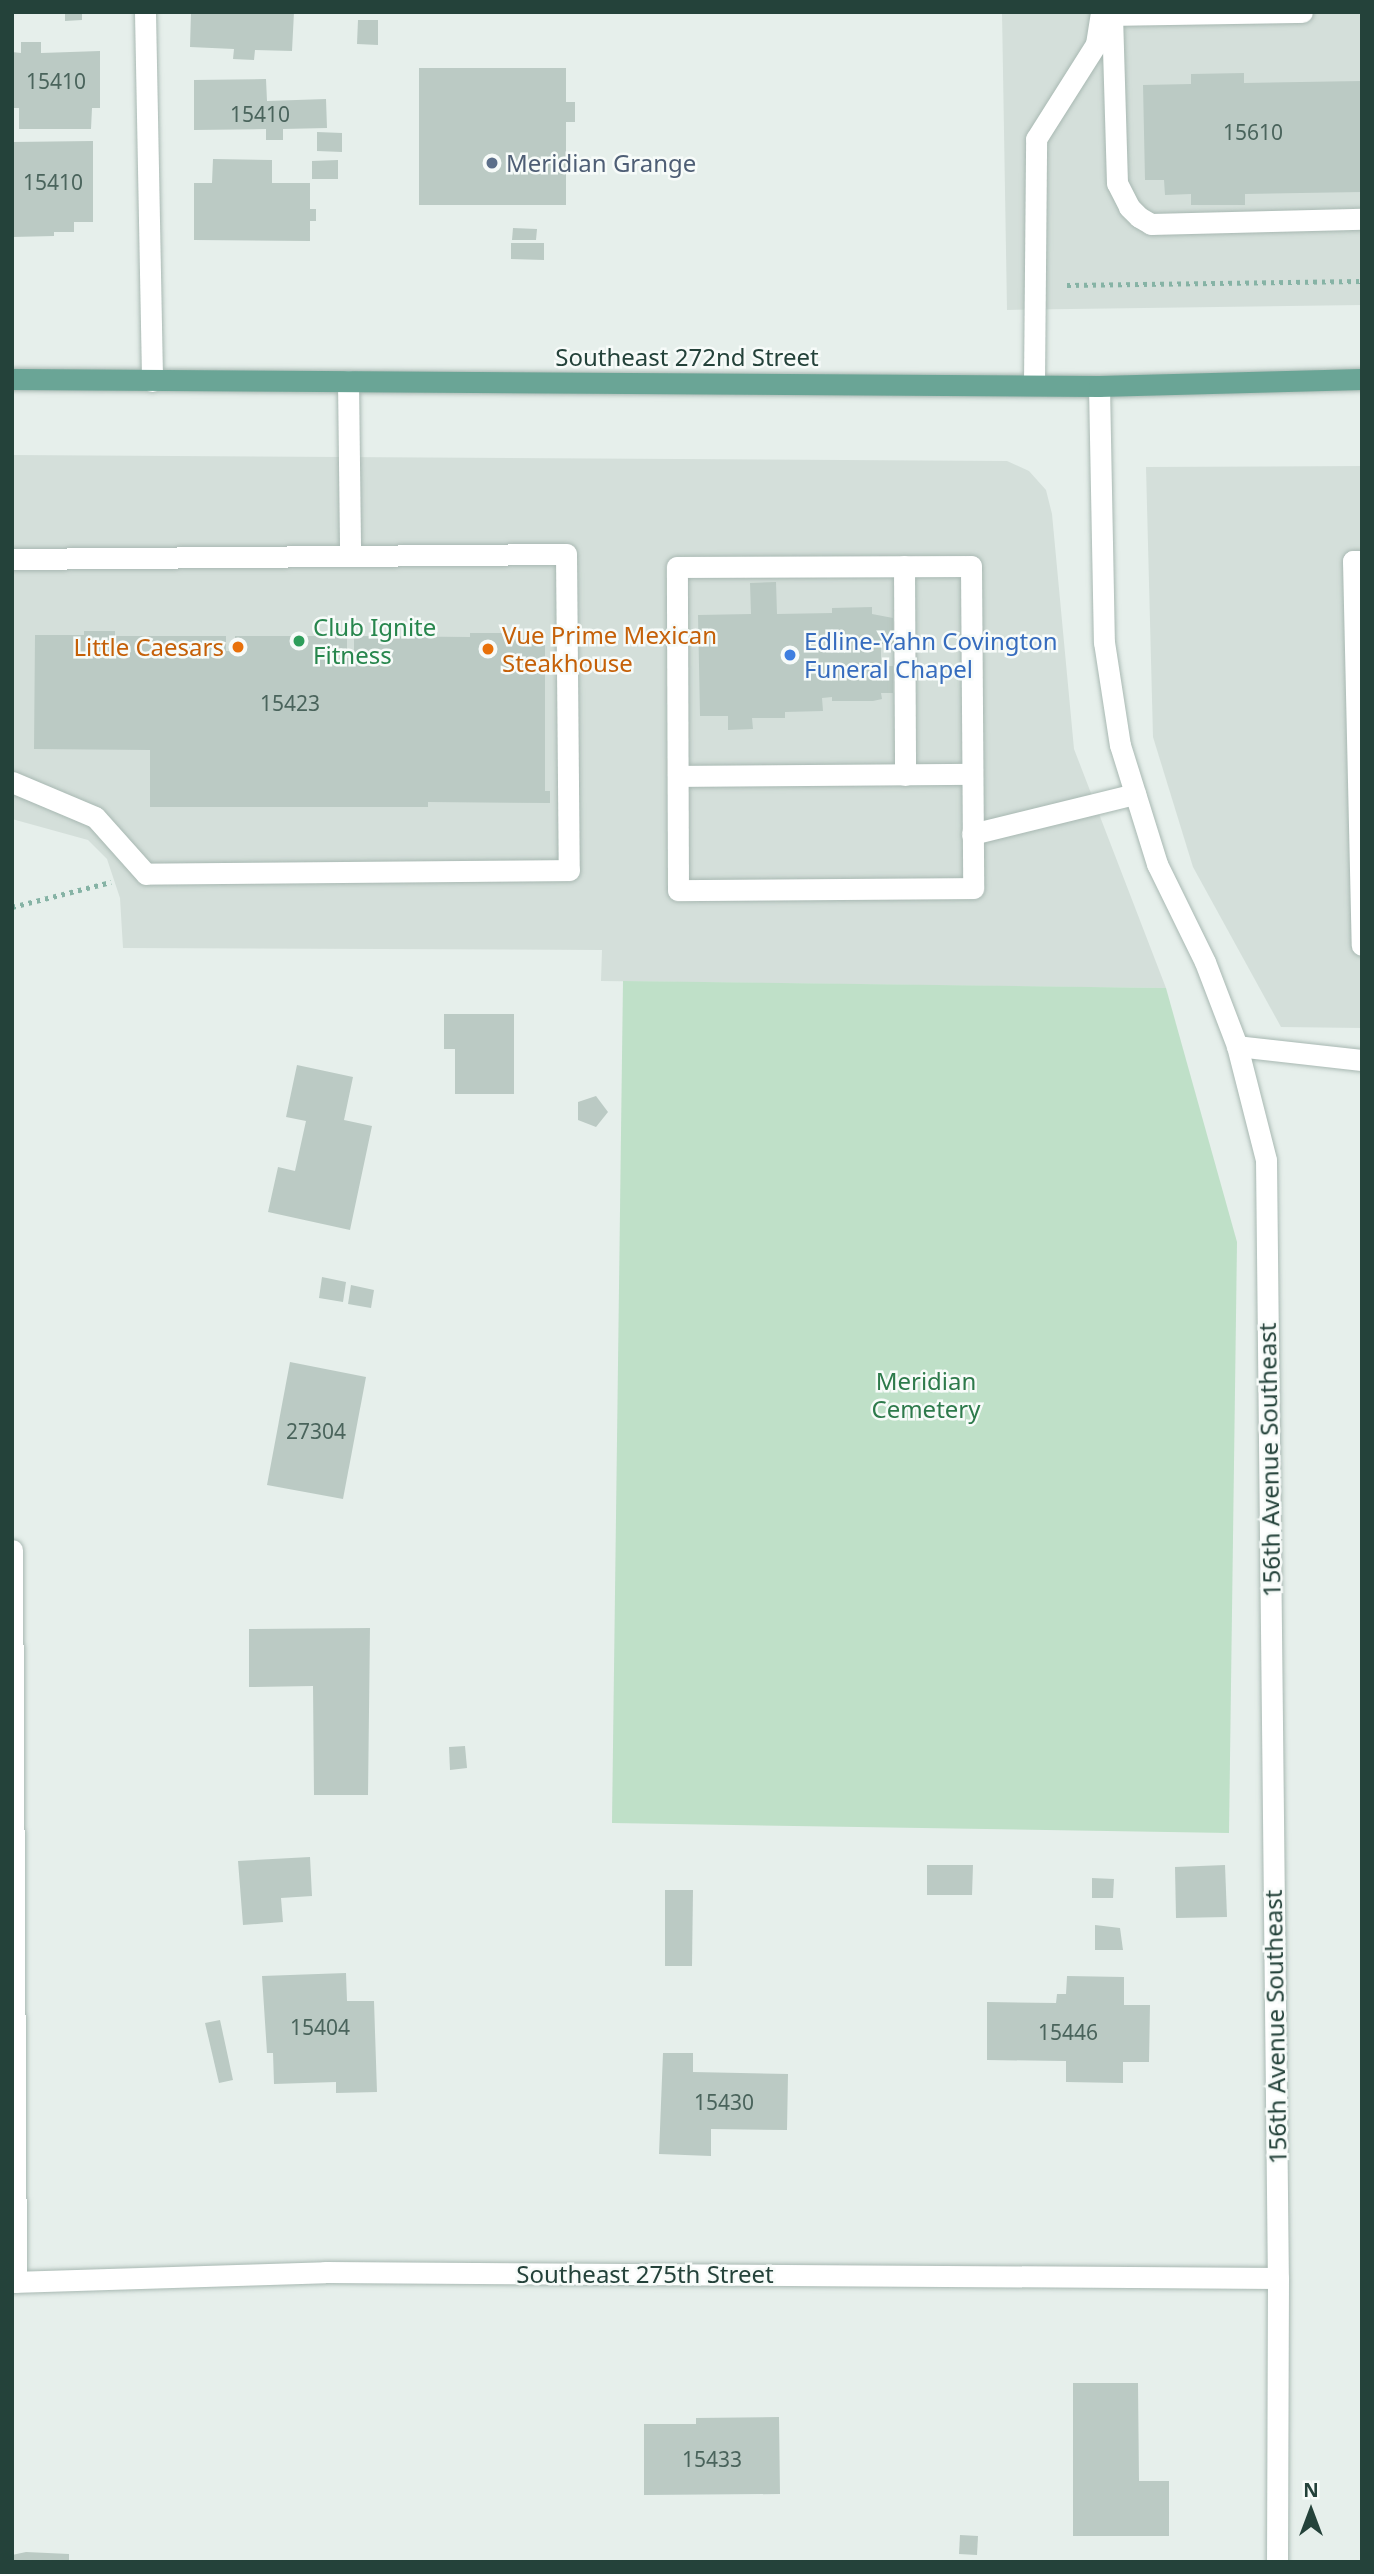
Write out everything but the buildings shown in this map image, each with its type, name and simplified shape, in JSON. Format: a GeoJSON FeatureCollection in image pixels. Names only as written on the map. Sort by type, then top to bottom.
{"type":"FeatureCollection","features":[{"type":"Feature","properties":{"kind":"main road","name":"Southeast 272nd Street"},"geometry":{"type":"LineString","coordinates":[[12,379],[1099,386],[1362,379]]}},
{"type":"Feature","properties":{"kind":"street"},"geometry":{"type":"LineString","coordinates":[[145,12],[152,381]]}},
{"type":"Feature","properties":{"kind":"street"},"geometry":{"type":"LineString","coordinates":[[1105,14],[1302,12]]}},
{"type":"Feature","properties":{"kind":"street"},"geometry":{"type":"LineString","coordinates":[[1105,14],[1117,183],[1129,208],[1139,217],[1151,224],[1362,219]]}},
{"type":"Feature","properties":{"kind":"street"},"geometry":{"type":"LineString","coordinates":[[1034,384],[1035,139],[1096,44],[1105,14]]}},
{"type":"Feature","properties":{"kind":"street"},"geometry":{"type":"LineString","coordinates":[[348,381],[350,556]]}},
{"type":"Feature","properties":{"kind":"street","name":"156th Avenue Southeast"},"geometry":{"type":"LineString","coordinates":[[1099,386],[1104,642],[1120,745],[1157,864],[1205,962],[1237,1046],[1266,1160],[1278,2278],[1277,2562]]}},
{"type":"Feature","properties":{"kind":"street"},"geometry":{"type":"LineString","coordinates":[[12,559],[566,554],[569,870],[146,874],[94,817],[12,782]]}},
{"type":"Feature","properties":{"kind":"street"},"geometry":{"type":"LineString","coordinates":[[1362,561],[1353,561],[1362,945]]}},
{"type":"Feature","properties":{"kind":"street"},"geometry":{"type":"LineString","coordinates":[[904,566],[905,775]]}},
{"type":"Feature","properties":{"kind":"street"},"geometry":{"type":"LineString","coordinates":[[904,566],[971,566],[973,888],[678,890],[677,567],[904,566]]}},
{"type":"Feature","properties":{"kind":"street"},"geometry":{"type":"LineString","coordinates":[[678,776],[972,774]]}},
{"type":"Feature","properties":{"kind":"street"},"geometry":{"type":"LineString","coordinates":[[972,834],[1135,793]]}},
{"type":"Feature","properties":{"kind":"street"},"geometry":{"type":"LineString","coordinates":[[1237,1046],[1362,1060]]}},
{"type":"Feature","properties":{"kind":"street"},"geometry":{"type":"LineString","coordinates":[[12,1550],[14,2282]]}},
{"type":"Feature","properties":{"kind":"street","name":"Southeast 275th Street"},"geometry":{"type":"LineString","coordinates":[[14,2282],[326,2272],[1278,2278]]}},
{"type":"Feature","properties":{"kind":"path"},"geometry":{"type":"LineString","coordinates":[[1034,285],[1362,281]]}},
{"type":"Feature","properties":{"kind":"path"},"geometry":{"type":"LineString","coordinates":[[12,907],[146,874]]}},
{"type":"Feature","properties":{"kind":"shaded area"},"geometry":{"type":"Polygon","coordinates":[[[1002,12],[1362,12],[1362,305],[1007,310],[1002,12]]]}},
{"type":"Feature","properties":{"kind":"shaded area"},"geometry":{"type":"Polygon","coordinates":[[[12,455],[1007,461],[1029,471],[1046,490],[1052,514],[1074,749],[1166,988],[601,981],[602,950],[123,948],[120,898],[107,859],[88,840],[12,819],[12,455]]]}},
{"type":"Feature","properties":{"kind":"shaded area"},"geometry":{"type":"Polygon","coordinates":[[[1362,466],[1362,1028],[1281,1027],[1193,867],[1153,737],[1146,467],[1362,466]]]}},
{"type":"Feature","properties":{"kind":"green space","name":"Meridian Cemetery"},"geometry":{"type":"Polygon","coordinates":[[[623,981],[1166,988],[1237,1242],[1229,1833],[612,1823],[623,981]]]}},
{"type":"Feature","properties":{"kind":"place","name":"Meridian Grange"},"geometry":{"type":"Point","coordinates":[492,163]}},
{"type":"Feature","properties":{"kind":"place","name":"Club Ignite Fitness"},"geometry":{"type":"Point","coordinates":[299,641]}},
{"type":"Feature","properties":{"kind":"place","name":"Little Caesars"},"geometry":{"type":"Point","coordinates":[238,647]}},
{"type":"Feature","properties":{"kind":"place","name":"Vue Prime Mexican Steakhouse"},"geometry":{"type":"Point","coordinates":[488,649]}},
{"type":"Feature","properties":{"kind":"place","name":"Edline-Yahn Covington Funeral Chapel"},"geometry":{"type":"Point","coordinates":[790,655]}}]}
